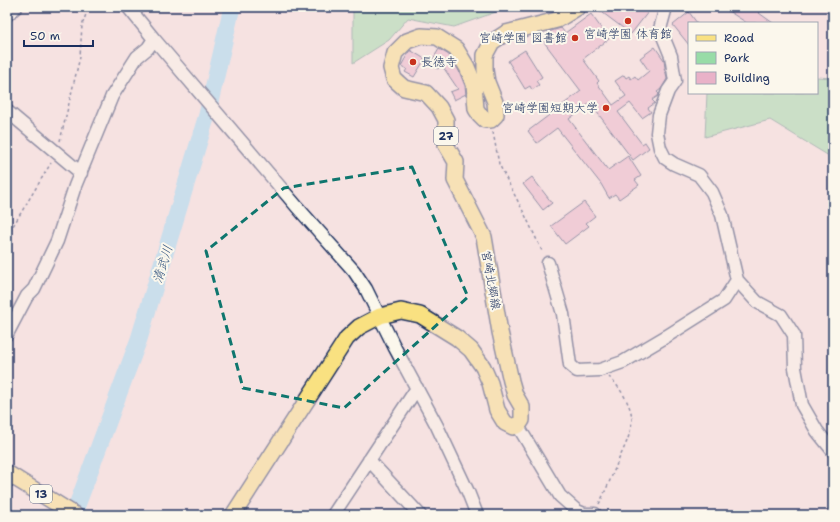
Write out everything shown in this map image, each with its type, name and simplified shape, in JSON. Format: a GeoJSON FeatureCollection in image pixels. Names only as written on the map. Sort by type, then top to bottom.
{"type":"FeatureCollection","features":[{"type":"Feature","properties":{"kind":"main road"},"geometry":{"type":"LineString","coordinates":[[491,120],[496,115],[495,102],[487,82],[485,55],[492,42],[506,33],[557,20],[578,7]]}},
{"type":"Feature","properties":{"kind":"main road","name":"宮崎北郷線"},"geometry":{"type":"LineString","coordinates":[[491,120],[485,120],[476,109],[474,84],[467,67],[456,49],[438,37],[420,36],[407,41],[395,53],[391,68],[394,78],[404,88],[426,93],[439,107],[446,120],[446,146],[456,162],[455,180],[484,237],[500,332],[515,396],[522,407],[522,420],[518,426]]}},
{"type":"Feature","properties":{"kind":"main road"},"geometry":{"type":"LineString","coordinates":[[233,515],[347,338],[360,327],[380,316],[401,310],[420,315],[457,338],[471,350],[483,367],[490,383],[497,410],[505,423],[513,427],[518,426]]}},
{"type":"Feature","properties":{"kind":"main road","name":"13"},"geometry":{"type":"LineString","coordinates":[[7,472],[76,515]]}},
{"type":"Feature","properties":{"kind":"street"},"geometry":{"type":"LineString","coordinates":[[7,15],[16,7]]}},
{"type":"Feature","properties":{"kind":"street"},"geometry":{"type":"LineString","coordinates":[[128,7],[298,208],[354,271],[366,289],[437,426],[468,492],[477,515]]}},
{"type":"Feature","properties":{"kind":"street"},"geometry":{"type":"LineString","coordinates":[[666,7],[660,29],[671,56],[675,81],[668,91],[658,115],[660,148],[665,158],[674,164],[698,175],[712,192],[722,215],[737,280],[757,302],[781,315],[794,335],[795,368],[802,405],[817,430],[833,451]]}},
{"type":"Feature","properties":{"kind":"street"},"geometry":{"type":"LineString","coordinates":[[7,334],[27,296],[34,288],[57,241],[75,186],[112,96],[137,57],[148,48],[154,39]]}},
{"type":"Feature","properties":{"kind":"street"},"geometry":{"type":"LineString","coordinates":[[7,111],[81,173]]}},
{"type":"Feature","properties":{"kind":"street"},"geometry":{"type":"LineString","coordinates":[[548,263],[563,314],[570,365],[577,371],[600,370],[623,362],[724,300],[737,280]]}},
{"type":"Feature","properties":{"kind":"street"},"geometry":{"type":"LineString","coordinates":[[335,514],[417,388]]}},
{"type":"Feature","properties":{"kind":"street"},"geometry":{"type":"LineString","coordinates":[[518,426],[560,496],[578,511],[584,514],[595,514]]}},
{"type":"Feature","properties":{"kind":"street"},"geometry":{"type":"LineString","coordinates":[[369,460],[420,515]]}},
{"type":"Feature","properties":{"kind":"path"},"geometry":{"type":"LineString","coordinates":[[7,236],[57,153],[80,57],[82,25],[90,7]]}},
{"type":"Feature","properties":{"kind":"path"},"geometry":{"type":"LineString","coordinates":[[491,120],[499,164],[548,263]]}},
{"type":"Feature","properties":{"kind":"path"},"geometry":{"type":"LineString","coordinates":[[595,514],[628,438],[632,420],[630,409],[624,395],[614,381],[600,370]]}},
{"type":"Feature","properties":{"kind":"highlighted area"},"geometry":{"type":"Polygon","coordinates":[[[412,167],[468,297],[344,408],[243,388],[206,251],[284,188],[412,167]]]}},
{"type":"Feature","properties":{"kind":"green space"},"geometry":{"type":"Polygon","coordinates":[[[353,7],[494,7],[496,12],[454,27],[408,18],[389,40],[353,63],[353,7]]]}},
{"type":"Feature","properties":{"kind":"green space"},"geometry":{"type":"Polygon","coordinates":[[[818,77],[833,78],[833,168],[829,156],[770,120],[705,137],[707,94],[818,94],[818,77]]]}},
{"type":"Feature","properties":{"kind":"building","name":"宮崎学園 体育館"},"geometry":{"type":"Polygon","coordinates":[[[595,7],[652,7],[631,34],[595,7]]]}},
{"type":"Feature","properties":{"kind":"building"},"geometry":{"type":"Polygon","coordinates":[[[722,7],[763,7],[759,13],[772,22],[745,22],[722,7]]]}},
{"type":"Feature","properties":{"kind":"building"},"geometry":{"type":"Polygon","coordinates":[[[689,12],[696,22],[688,22],[688,44],[673,25],[689,12]]]}},
{"type":"Feature","properties":{"kind":"building"},"geometry":{"type":"Polygon","coordinates":[[[591,14],[609,39],[583,59],[599,81],[597,83],[613,105],[626,96],[615,81],[624,75],[626,78],[629,76],[631,79],[635,76],[638,80],[649,71],[640,58],[655,47],[664,60],[664,69],[667,79],[661,89],[657,92],[659,94],[658,96],[652,100],[655,103],[648,108],[651,112],[642,118],[630,103],[618,112],[642,144],[645,142],[649,148],[633,160],[590,103],[569,119],[608,170],[628,156],[641,176],[635,180],[639,185],[619,199],[615,194],[609,198],[601,184],[557,128],[537,143],[528,131],[581,91],[541,38],[551,31],[561,28],[565,33],[591,14]]]}},
{"type":"Feature","properties":{"kind":"building"},"geometry":{"type":"Polygon","coordinates":[[[439,49],[449,55],[459,71],[465,86],[466,94],[454,100],[450,92],[458,89],[441,64],[438,69],[430,64],[439,49]]]}},
{"type":"Feature","properties":{"kind":"building","name":"長徳寺"},"geometry":{"type":"Polygon","coordinates":[[[410,50],[425,59],[414,77],[405,72],[407,69],[401,66],[410,50]]]}},
{"type":"Feature","properties":{"kind":"building"},"geometry":{"type":"Polygon","coordinates":[[[525,50],[542,77],[536,81],[539,85],[532,90],[530,86],[525,89],[508,61],[525,50]]]}},
{"type":"Feature","properties":{"kind":"building"},"geometry":{"type":"Polygon","coordinates":[[[532,177],[552,203],[543,210],[523,184],[532,177]]]}},
{"type":"Feature","properties":{"kind":"building"},"geometry":{"type":"Polygon","coordinates":[[[584,202],[595,216],[586,223],[589,226],[565,244],[551,226],[584,202]]]}},
{"type":"Feature","properties":{"kind":"waterway","name":"清武川"},"geometry":{"type":"LineString","coordinates":[[73,515],[139,339],[207,115],[232,7]]}},
{"type":"Feature","properties":{"kind":"place","name":"宮崎学園 体育館"},"geometry":{"type":"Point","coordinates":[628,21]}},
{"type":"Feature","properties":{"kind":"place","name":"宮崎学園 図書館"},"geometry":{"type":"Point","coordinates":[575,38]}},
{"type":"Feature","properties":{"kind":"place","name":"長徳寺"},"geometry":{"type":"Point","coordinates":[413,62]}},
{"type":"Feature","properties":{"kind":"place","name":"宮崎学園短期大学"},"geometry":{"type":"Point","coordinates":[606,108]}}]}
